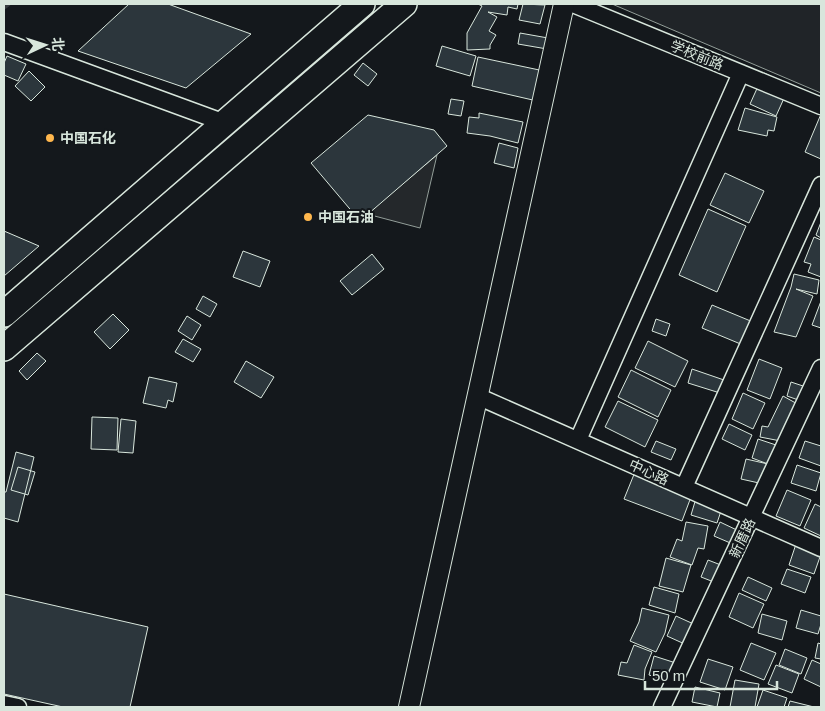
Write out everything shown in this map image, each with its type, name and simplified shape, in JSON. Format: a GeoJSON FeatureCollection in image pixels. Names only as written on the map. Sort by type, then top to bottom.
{"type":"FeatureCollection","features":[{"type":"Feature","properties":{"kind":"main road"},"geometry":{"type":"LineString","coordinates":[[4,314],[362,4]]}},
{"type":"Feature","properties":{"kind":"main road"},"geometry":{"type":"LineString","coordinates":[[4,348],[404,4]]}},
{"type":"Feature","properties":{"kind":"street"},"geometry":{"type":"LineString","coordinates":[[409,707],[564,4]]}},
{"type":"Feature","properties":{"kind":"street","name":"学校前路"},"geometry":{"type":"LineString","coordinates":[[573,4],[821,106]]}},
{"type":"Feature","properties":{"kind":"street"},"geometry":{"type":"LineString","coordinates":[[4,42],[225,123]]}},
{"type":"Feature","properties":{"kind":"street"},"geometry":{"type":"LineString","coordinates":[[578,440],[741,73]]}},
{"type":"Feature","properties":{"kind":"street"},"geometry":{"type":"LineString","coordinates":[[684,487],[821,185]]}},
{"type":"Feature","properties":{"kind":"street","name":"新厝路"},"geometry":{"type":"LineString","coordinates":[[662,707],[821,368]]}},
{"type":"Feature","properties":{"kind":"street","name":"中心路"},"geometry":{"type":"LineString","coordinates":[[477,396],[821,548]]}},
{"type":"Feature","properties":{"kind":"street"},"geometry":{"type":"LineString","coordinates":[[4,704],[18,707]]}},
{"type":"Feature","properties":{"kind":"shaded area"},"geometry":{"type":"Polygon","coordinates":[[[612,4],[821,4],[821,93],[612,4]]]}},
{"type":"Feature","properties":{"kind":"shaded area"},"geometry":{"type":"Polygon","coordinates":[[[437,155],[420,228],[367,214],[437,155]]]}},
{"type":"Feature","properties":{"kind":"building"},"geometry":{"type":"Polygon","coordinates":[[[129,4],[168,4],[251,34],[186,88],[78,51],[129,4]]]}},
{"type":"Feature","properties":{"kind":"building"},"geometry":{"type":"Polygon","coordinates":[[[478,4],[518,4],[517,9],[508,7],[507,15],[488,12],[497,17],[489,31],[496,35],[490,45],[490,49],[467,50],[467,33],[482,6],[478,4]]]}},
{"type":"Feature","properties":{"kind":"building"},"geometry":{"type":"Polygon","coordinates":[[[523,4],[545,5],[540,24],[519,20],[523,4]]]}},
{"type":"Feature","properties":{"kind":"building"},"geometry":{"type":"Polygon","coordinates":[[[520,33],[548,38],[547,49],[518,44],[520,33]]]}},
{"type":"Feature","properties":{"kind":"building"},"geometry":{"type":"Polygon","coordinates":[[[442,46],[476,56],[470,76],[436,66],[442,46]]]}},
{"type":"Feature","properties":{"kind":"building"},"geometry":{"type":"Polygon","coordinates":[[[7,56],[26,64],[18,81],[4,75],[4,63],[7,56]]]}},
{"type":"Feature","properties":{"kind":"building"},"geometry":{"type":"Polygon","coordinates":[[[478,57],[544,71],[537,101],[472,86],[478,57]]]}},
{"type":"Feature","properties":{"kind":"building"},"geometry":{"type":"Polygon","coordinates":[[[363,63],[377,74],[368,86],[354,75],[363,63]]]}},
{"type":"Feature","properties":{"kind":"building"},"geometry":{"type":"Polygon","coordinates":[[[29,71],[45,87],[31,101],[15,86],[29,71]]]}},
{"type":"Feature","properties":{"kind":"building"},"geometry":{"type":"Polygon","coordinates":[[[764,73],[790,85],[776,116],[750,104],[764,73]]]}},
{"type":"Feature","properties":{"kind":"building"},"geometry":{"type":"Polygon","coordinates":[[[451,99],[464,101],[461,116],[448,114],[451,99]]]}},
{"type":"Feature","properties":{"kind":"building"},"geometry":{"type":"Polygon","coordinates":[[[745,108],[777,117],[774,131],[768,130],[767,136],[738,130],[745,108]]]}},
{"type":"Feature","properties":{"kind":"building"},"geometry":{"type":"Polygon","coordinates":[[[479,113],[523,122],[518,143],[467,133],[469,117],[479,118],[479,113]]]}},
{"type":"Feature","properties":{"kind":"building"},"geometry":{"type":"Polygon","coordinates":[[[821,114],[821,159],[805,152],[821,114]]]}},
{"type":"Feature","properties":{"kind":"building"},"geometry":{"type":"Polygon","coordinates":[[[368,115],[434,130],[447,146],[360,221],[311,163],[368,115]]]}},
{"type":"Feature","properties":{"kind":"building"},"geometry":{"type":"Polygon","coordinates":[[[499,143],[518,148],[514,168],[494,163],[499,143]]]}},
{"type":"Feature","properties":{"kind":"building"},"geometry":{"type":"Polygon","coordinates":[[[725,173],[764,191],[749,223],[710,205],[725,173]]]}},
{"type":"Feature","properties":{"kind":"building"},"geometry":{"type":"Polygon","coordinates":[[[708,209],[746,226],[717,292],[679,275],[708,209]]]}},
{"type":"Feature","properties":{"kind":"building"},"geometry":{"type":"Polygon","coordinates":[[[821,222],[821,238],[816,235],[821,222]]]}},
{"type":"Feature","properties":{"kind":"building"},"geometry":{"type":"Polygon","coordinates":[[[4,231],[39,246],[4,276],[4,231]]]}},
{"type":"Feature","properties":{"kind":"building"},"geometry":{"type":"Polygon","coordinates":[[[814,237],[821,240],[821,277],[808,272],[811,264],[804,262],[814,237]]]}},
{"type":"Feature","properties":{"kind":"building"},"geometry":{"type":"Polygon","coordinates":[[[243,251],[270,261],[260,287],[233,277],[243,251]]]}},
{"type":"Feature","properties":{"kind":"building"},"geometry":{"type":"Polygon","coordinates":[[[372,254],[384,269],[352,295],[340,281],[372,254]]]}},
{"type":"Feature","properties":{"kind":"building"},"geometry":{"type":"Polygon","coordinates":[[[794,274],[819,280],[817,294],[796,289],[813,296],[796,337],[774,332],[794,274]]]}},
{"type":"Feature","properties":{"kind":"building"},"geometry":{"type":"Polygon","coordinates":[[[203,296],[217,304],[210,317],[196,309],[203,296]]]}},
{"type":"Feature","properties":{"kind":"building"},"geometry":{"type":"Polygon","coordinates":[[[821,301],[821,328],[812,325],[821,301]]]}},
{"type":"Feature","properties":{"kind":"building"},"geometry":{"type":"Polygon","coordinates":[[[712,305],[753,322],[743,345],[702,328],[712,305]]]}},
{"type":"Feature","properties":{"kind":"building"},"geometry":{"type":"Polygon","coordinates":[[[113,314],[129,330],[110,349],[94,332],[113,314]]]}},
{"type":"Feature","properties":{"kind":"building"},"geometry":{"type":"Polygon","coordinates":[[[187,316],[201,325],[192,340],[178,331],[187,316]]]}},
{"type":"Feature","properties":{"kind":"building"},"geometry":{"type":"Polygon","coordinates":[[[656,319],[670,324],[666,336],[652,331],[656,319]]]}},
{"type":"Feature","properties":{"kind":"building"},"geometry":{"type":"Polygon","coordinates":[[[183,339],[201,349],[193,362],[175,352],[183,339]]]}},
{"type":"Feature","properties":{"kind":"building"},"geometry":{"type":"Polygon","coordinates":[[[648,341],[688,361],[675,387],[635,368],[648,341]]]}},
{"type":"Feature","properties":{"kind":"building"},"geometry":{"type":"Polygon","coordinates":[[[37,353],[46,361],[27,380],[19,371],[37,353]]]}},
{"type":"Feature","properties":{"kind":"building"},"geometry":{"type":"Polygon","coordinates":[[[759,359],[782,368],[770,399],[747,390],[759,359]]]}},
{"type":"Feature","properties":{"kind":"building"},"geometry":{"type":"Polygon","coordinates":[[[246,361],[274,377],[261,398],[234,382],[246,361]]]}},
{"type":"Feature","properties":{"kind":"building"},"geometry":{"type":"Polygon","coordinates":[[[692,369],[724,380],[720,393],[688,383],[692,369]]]}},
{"type":"Feature","properties":{"kind":"building"},"geometry":{"type":"Polygon","coordinates":[[[631,370],[671,390],[658,417],[618,397],[631,370]]]}},
{"type":"Feature","properties":{"kind":"building"},"geometry":{"type":"Polygon","coordinates":[[[149,377],[177,383],[173,402],[168,400],[166,408],[143,403],[149,377]]]}},
{"type":"Feature","properties":{"kind":"building"},"geometry":{"type":"Polygon","coordinates":[[[791,382],[809,388],[804,402],[787,396],[791,382]]]}},
{"type":"Feature","properties":{"kind":"building"},"geometry":{"type":"Polygon","coordinates":[[[743,393],[765,403],[753,429],[732,419],[743,393]]]}},
{"type":"Feature","properties":{"kind":"building"},"geometry":{"type":"Polygon","coordinates":[[[783,396],[801,406],[786,442],[760,437],[762,426],[768,427],[783,396]]]}},
{"type":"Feature","properties":{"kind":"building"},"geometry":{"type":"Polygon","coordinates":[[[618,401],[658,420],[645,447],[605,427],[618,401]]]}},
{"type":"Feature","properties":{"kind":"building"},"geometry":{"type":"Polygon","coordinates":[[[92,417],[118,418],[117,450],[91,449],[92,417]]]}},
{"type":"Feature","properties":{"kind":"building"},"geometry":{"type":"Polygon","coordinates":[[[121,419],[136,421],[133,453],[118,452],[121,419]]]}},
{"type":"Feature","properties":{"kind":"building"},"geometry":{"type":"Polygon","coordinates":[[[729,424],[752,435],[745,450],[722,439],[729,424]]]}},
{"type":"Feature","properties":{"kind":"building"},"geometry":{"type":"Polygon","coordinates":[[[758,439],[779,446],[768,485],[741,479],[746,459],[768,464],[752,458],[758,439]]]}},
{"type":"Feature","properties":{"kind":"building"},"geometry":{"type":"Polygon","coordinates":[[[656,441],[676,449],[671,460],[651,452],[656,441]]]}},
{"type":"Feature","properties":{"kind":"building"},"geometry":{"type":"Polygon","coordinates":[[[805,441],[821,446],[821,466],[799,458],[805,441]]]}},
{"type":"Feature","properties":{"kind":"building"},"geometry":{"type":"Polygon","coordinates":[[[16,452],[34,457],[18,522],[4,518],[4,492],[6,492],[16,452]]]}},
{"type":"Feature","properties":{"kind":"building"},"geometry":{"type":"Polygon","coordinates":[[[797,465],[821,473],[816,491],[791,483],[797,465]]]}},
{"type":"Feature","properties":{"kind":"building"},"geometry":{"type":"Polygon","coordinates":[[[18,467],[35,472],[28,495],[11,490],[18,467]]]}},
{"type":"Feature","properties":{"kind":"building"},"geometry":{"type":"Polygon","coordinates":[[[637,467],[694,489],[682,521],[624,499],[637,467]]]}},
{"type":"Feature","properties":{"kind":"building"},"geometry":{"type":"Polygon","coordinates":[[[787,490],[811,500],[800,526],[776,516],[787,490]]]}},
{"type":"Feature","properties":{"kind":"building"},"geometry":{"type":"Polygon","coordinates":[[[719,494],[721,511],[717,523],[691,515],[697,495],[719,494]]]}},
{"type":"Feature","properties":{"kind":"building"},"geometry":{"type":"Polygon","coordinates":[[[815,504],[821,507],[821,536],[804,528],[815,504]]]}},
{"type":"Feature","properties":{"kind":"building"},"geometry":{"type":"Polygon","coordinates":[[[686,522],[708,526],[704,549],[698,548],[692,565],[670,557],[677,539],[682,541],[686,522]]]}},
{"type":"Feature","properties":{"kind":"building"},"geometry":{"type":"Polygon","coordinates":[[[720,522],[741,532],[735,545],[714,536],[720,522]]]}},
{"type":"Feature","properties":{"kind":"building"},"geometry":{"type":"Polygon","coordinates":[[[797,541],[821,554],[814,574],[789,565],[797,541]]]}},
{"type":"Feature","properties":{"kind":"building"},"geometry":{"type":"Polygon","coordinates":[[[666,558],[691,565],[683,592],[659,586],[666,558]]]}},
{"type":"Feature","properties":{"kind":"building"},"geometry":{"type":"Polygon","coordinates":[[[708,560],[726,567],[719,584],[701,577],[708,560]]]}},
{"type":"Feature","properties":{"kind":"building"},"geometry":{"type":"Polygon","coordinates":[[[787,569],[811,577],[805,593],[781,584],[787,569]]]}},
{"type":"Feature","properties":{"kind":"building"},"geometry":{"type":"Polygon","coordinates":[[[748,577],[772,588],[766,601],[742,590],[748,577]]]}},
{"type":"Feature","properties":{"kind":"building"},"geometry":{"type":"Polygon","coordinates":[[[654,587],[679,594],[675,613],[649,605],[654,587]]]}},
{"type":"Feature","properties":{"kind":"building"},"geometry":{"type":"Polygon","coordinates":[[[739,593],[764,604],[753,628],[729,617],[739,593]]]}},
{"type":"Feature","properties":{"kind":"building"},"geometry":{"type":"Polygon","coordinates":[[[4,594],[148,627],[130,707],[63,707],[4,694],[4,594]]]}},
{"type":"Feature","properties":{"kind":"building"},"geometry":{"type":"Polygon","coordinates":[[[642,608],[669,615],[665,633],[656,652],[630,641],[639,622],[642,608]]]}},
{"type":"Feature","properties":{"kind":"building"},"geometry":{"type":"Polygon","coordinates":[[[801,610],[821,616],[818,634],[796,628],[801,610]]]}},
{"type":"Feature","properties":{"kind":"building"},"geometry":{"type":"Polygon","coordinates":[[[762,614],[787,621],[782,640],[758,633],[762,614]]]}},
{"type":"Feature","properties":{"kind":"building"},"geometry":{"type":"Polygon","coordinates":[[[676,616],[698,626],[689,646],[667,636],[676,616]]]}},
{"type":"Feature","properties":{"kind":"building"},"geometry":{"type":"Polygon","coordinates":[[[751,643],[776,653],[764,680],[740,670],[751,643]]]}},
{"type":"Feature","properties":{"kind":"building"},"geometry":{"type":"Polygon","coordinates":[[[818,643],[821,644],[821,659],[815,658],[818,643]]]}},
{"type":"Feature","properties":{"kind":"building"},"geometry":{"type":"Polygon","coordinates":[[[634,645],[652,652],[645,669],[644,680],[618,675],[621,662],[627,663],[634,645]]]}},
{"type":"Feature","properties":{"kind":"building"},"geometry":{"type":"Polygon","coordinates":[[[785,649],[807,658],[801,674],[779,665],[785,649]]]}},
{"type":"Feature","properties":{"kind":"building"},"geometry":{"type":"Polygon","coordinates":[[[654,656],[679,664],[674,683],[649,675],[654,656]]]}},
{"type":"Feature","properties":{"kind":"building"},"geometry":{"type":"Polygon","coordinates":[[[708,659],[733,667],[725,690],[700,682],[708,659]]]}},
{"type":"Feature","properties":{"kind":"building"},"geometry":{"type":"Polygon","coordinates":[[[812,660],[821,664],[821,687],[804,679],[812,660]]]}},
{"type":"Feature","properties":{"kind":"building"},"geometry":{"type":"Polygon","coordinates":[[[776,665],[799,674],[792,693],[768,684],[776,665]]]}},
{"type":"Feature","properties":{"kind":"building"},"geometry":{"type":"Polygon","coordinates":[[[735,680],[759,684],[755,707],[730,707],[735,680]]]}},
{"type":"Feature","properties":{"kind":"building"},"geometry":{"type":"Polygon","coordinates":[[[695,687],[720,693],[717,707],[692,702],[695,687]]]}},
{"type":"Feature","properties":{"kind":"building"},"geometry":{"type":"Polygon","coordinates":[[[763,690],[787,698],[784,707],[757,707],[763,690]]]}},
{"type":"Feature","properties":{"kind":"building"},"geometry":{"type":"Polygon","coordinates":[[[790,701],[814,707],[788,707],[790,701]]]}},
{"type":"Feature","properties":{"kind":"waterway"},"geometry":{"type":"LineString","coordinates":[[4,7],[8,4]]}},
{"type":"Feature","properties":{"kind":"place","name":"中国石化"},"geometry":{"type":"Point","coordinates":[50,138]}},
{"type":"Feature","properties":{"kind":"place","name":"中国石油"},"geometry":{"type":"Point","coordinates":[308,217]}}]}
